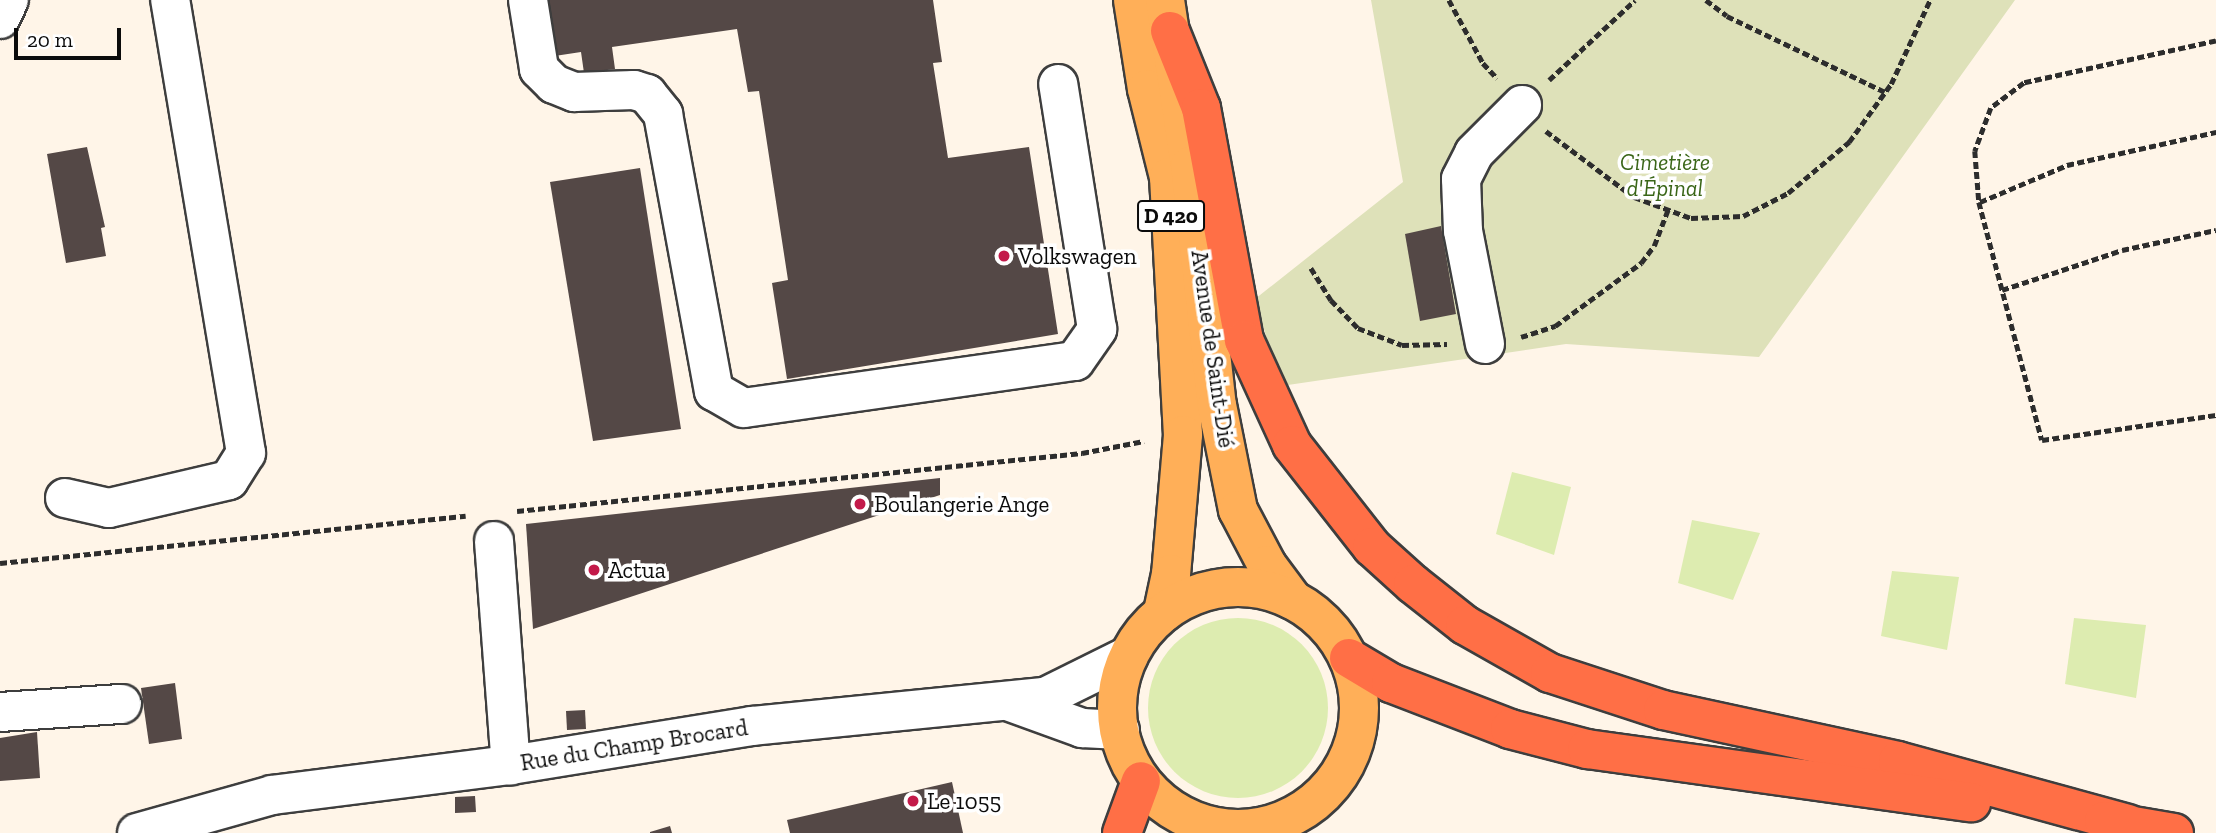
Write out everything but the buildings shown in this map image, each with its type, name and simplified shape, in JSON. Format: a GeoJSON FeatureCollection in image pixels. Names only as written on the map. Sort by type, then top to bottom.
{"type":"FeatureCollection","features":[{"type":"Feature","properties":{"kind":"highway"},"geometry":{"type":"LineString","coordinates":[[1167,15],[1201,108],[1244,340],[1292,445],[1372,547],[1413,584],[1465,625],[1550,673],[1663,710],[1898,761],[2128,824]]}},
{"type":"Feature","properties":{"kind":"highway"},"geometry":{"type":"LineString","coordinates":[[1349,658],[1391,683],[1438,702],[1510,729],[1587,749],[2128,824],[2174,833]]}},
{"type":"Feature","properties":{"kind":"highway"},"geometry":{"type":"LineString","coordinates":[[1122,833],[1141,781]]}},
{"type":"Feature","properties":{"kind":"main road","name":"Avenue de Saint-Dié"},"geometry":{"type":"LineString","coordinates":[[1133,0],[1147,89],[1169,177],[1183,432],[1171,574],[1163,613]]}},
{"type":"Feature","properties":{"kind":"main road","name":"Avenue de Saint-Dié"},"geometry":{"type":"LineString","coordinates":[[1167,15],[1190,166],[1217,405],[1238,510],[1267,565],[1293,600]]}},
{"type":"Feature","properties":{"kind":"main road"},"geometry":{"type":"LineString","coordinates":[[1226,587],[1267,590],[1293,600],[1326,624],[1349,658],[1358,690],[1358,724],[1349,757],[1331,786],[1305,810],[1272,824],[1237,830],[1205,828],[1178,814],[1141,781],[1125,752],[1120,730],[1118,688],[1128,656],[1163,613],[1186,598],[1226,587]]}},
{"type":"Feature","properties":{"kind":"main road"},"geometry":{"type":"LineString","coordinates":[[1318,833],[1331,786]]}},
{"type":"Feature","properties":{"kind":"street"},"geometry":{"type":"LineString","coordinates":[[0,19],[9,0]]}},
{"type":"Feature","properties":{"kind":"street"},"geometry":{"type":"LineString","coordinates":[[65,498],[109,508],[229,480],[246,453],[170,0]]}},
{"type":"Feature","properties":{"kind":"street"},"geometry":{"type":"LineString","coordinates":[[528,0],[539,69],[554,84],[574,92],[634,90],[648,94],[663,114],[714,391],[744,408],[1075,361],[1097,329],[1058,84]]}},
{"type":"Feature","properties":{"kind":"street"},"geometry":{"type":"LineString","coordinates":[[1485,344],[1463,231],[1461,179],[1474,153],[1522,105]]}},
{"type":"Feature","properties":{"kind":"street"},"geometry":{"type":"LineString","coordinates":[[494,522],[511,765]]}},
{"type":"Feature","properties":{"kind":"street","name":"Rue du Champ Brocard"},"geometry":{"type":"LineString","coordinates":[[137,833],[272,795],[511,765],[752,726],[1045,697],[1128,656]]}},
{"type":"Feature","properties":{"kind":"street"},"geometry":{"type":"LineString","coordinates":[[1004,700],[1082,728],[1120,730]]}},
{"type":"Feature","properties":{"kind":"street"},"geometry":{"type":"LineString","coordinates":[[0,712],[122,704]]}},
{"type":"Feature","properties":{"kind":"path"},"geometry":{"type":"LineString","coordinates":[[1449,0],[1483,63],[1546,131],[1634,197],[1691,218],[1743,216],[1788,193],[1849,142],[1885,92],[1930,0]]}},
{"type":"Feature","properties":{"kind":"path"},"geometry":{"type":"LineString","coordinates":[[1522,105],[1636,0]]}},
{"type":"Feature","properties":{"kind":"path"},"geometry":{"type":"LineString","coordinates":[[1706,0],[1727,16],[1885,92]]}},
{"type":"Feature","properties":{"kind":"path"},"geometry":{"type":"LineString","coordinates":[[2216,41],[2024,83],[1991,108],[1975,151],[1979,202],[2042,440],[2216,415]]}},
{"type":"Feature","properties":{"kind":"path"},"geometry":{"type":"LineString","coordinates":[[1979,202],[2067,165],[2216,132]]}},
{"type":"Feature","properties":{"kind":"path"},"geometry":{"type":"LineString","coordinates":[[2002,290],[2122,250],[2216,230]]}},
{"type":"Feature","properties":{"kind":"path"},"geometry":{"type":"LineString","coordinates":[[0,563],[494,522],[1082,453],[1183,432]]}},
{"type":"Feature","properties":{"kind":"green space","name":"Cimetière d'Épinal"},"geometry":{"type":"Polygon","coordinates":[[[1371,0],[2015,0],[1759,357],[1566,344],[1281,386],[1255,299],[1403,182],[1371,0]]]}},
{"type":"Feature","properties":{"kind":"green space"},"geometry":{"type":"Polygon","coordinates":[[[1512,472],[1571,487],[1554,555],[1496,534],[1512,472]]]}},
{"type":"Feature","properties":{"kind":"green space"},"geometry":{"type":"Polygon","coordinates":[[[1692,520],[1760,533],[1733,600],[1678,583],[1692,520]]]}},
{"type":"Feature","properties":{"kind":"green space"},"geometry":{"type":"Polygon","coordinates":[[[1892,571],[1959,577],[1947,650],[1881,636],[1892,571]]]}},
{"type":"Feature","properties":{"kind":"green space"},"geometry":{"type":"Polygon","coordinates":[[[1238,618],[1256,619],[1273,625],[1302,644],[1321,673],[1327,690],[1327,726],[1321,743],[1302,772],[1273,791],[1256,797],[1238,798],[1220,797],[1203,791],[1174,772],[1155,743],[1149,726],[1148,708],[1149,690],[1155,673],[1174,644],[1203,625],[1220,619],[1238,618]]]}},
{"type":"Feature","properties":{"kind":"green space"},"geometry":{"type":"Polygon","coordinates":[[[2074,618],[2146,625],[2136,698],[2065,684],[2074,618]]]}},
{"type":"Feature","properties":{"kind":"place","name":"Volkswagen"},"geometry":{"type":"Point","coordinates":[1004,256]}},
{"type":"Feature","properties":{"kind":"place","name":"Boulangerie Ange"},"geometry":{"type":"Point","coordinates":[860,504]}},
{"type":"Feature","properties":{"kind":"place","name":"Actua"},"geometry":{"type":"Point","coordinates":[594,570]}},
{"type":"Feature","properties":{"kind":"place","name":"Le 1055"},"geometry":{"type":"Point","coordinates":[913,801]}}]}
